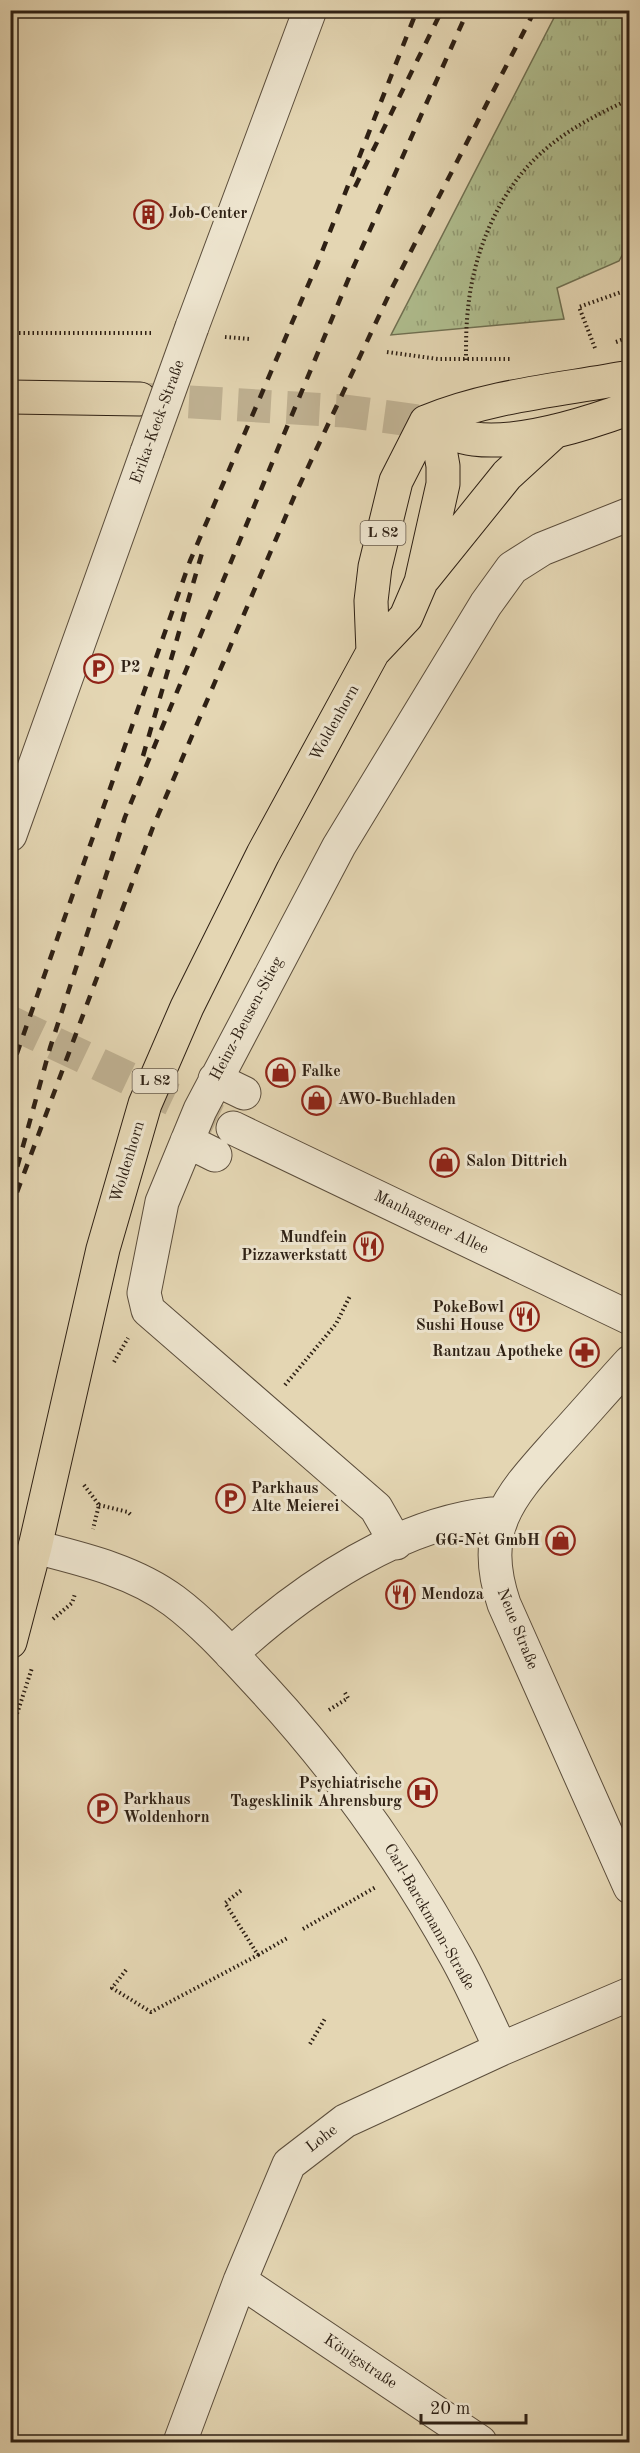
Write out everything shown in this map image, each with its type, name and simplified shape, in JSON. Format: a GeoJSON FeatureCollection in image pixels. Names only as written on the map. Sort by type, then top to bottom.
{"type":"FeatureCollection","features":[{"type":"Feature","properties":{"kind":"main road"},"geometry":{"type":"LineString","coordinates":[[426,422],[493,400],[630,377]]}},
{"type":"Feature","properties":{"kind":"main road"},"geometry":{"type":"LineString","coordinates":[[10,397],[140,399]]}},
{"type":"Feature","properties":{"kind":"main road","name":"Woldenhorn"},"geometry":{"type":"LineString","coordinates":[[426,422],[452,434],[475,440],[514,438],[557,430],[630,408]]}},
{"type":"Feature","properties":{"kind":"main road","name":"Woldenhorn"},"geometry":{"type":"LineString","coordinates":[[10,1642],[35,1547],[103,1249],[146,1104],[187,1007],[263,854],[373,652],[406,617],[421,582],[443,484],[440,450],[426,422]]}},
{"type":"Feature","properties":{"kind":"main road","name":"L 82"},"geometry":{"type":"LineString","coordinates":[[373,652],[371,601],[375,567],[396,481],[426,422]]}},
{"type":"Feature","properties":{"kind":"main road","name":"Woldenhorn"},"geometry":{"type":"LineString","coordinates":[[421,582],[507,475],[557,430]]}},
{"type":"Feature","properties":{"kind":"street","name":"Erika-Keck-Straße"},"geometry":{"type":"LineString","coordinates":[[10,835],[192,327],[310,10]]}},
{"type":"Feature","properties":{"kind":"street","name":"Heinz-Beusen-Stieg"},"geometry":{"type":"LineString","coordinates":[[396,1543],[376,1508],[148,1310],[144,1293],[162,1202],[201,1148],[215,1079],[339,846],[486,604],[512,568],[542,549],[630,514]]}},
{"type":"Feature","properties":{"kind":"street"},"geometry":{"type":"LineString","coordinates":[[215,1079],[244,1093]]}},
{"type":"Feature","properties":{"kind":"street","name":"Manhagener Allee"},"geometry":{"type":"LineString","coordinates":[[233,1128],[630,1318]]}},
{"type":"Feature","properties":{"kind":"street","name":"Neue Straße"},"geometry":{"type":"LineString","coordinates":[[630,1362],[517,1488],[503,1513],[494,1552],[498,1587],[630,1887]]}},
{"type":"Feature","properties":{"kind":"street"},"geometry":{"type":"LineString","coordinates":[[231,1654],[262,1625],[332,1575],[396,1543],[448,1524],[503,1513]]}},
{"type":"Feature","properties":{"kind":"street","name":"Carl-Barckmann-Straße"},"geometry":{"type":"LineString","coordinates":[[35,1547],[111,1568],[173,1600],[231,1654],[300,1728],[361,1806],[405,1870],[456,1957],[501,2049]]}},
{"type":"Feature","properties":{"kind":"street","name":"Lohe"},"geometry":{"type":"LineString","coordinates":[[180,2442],[240,2281],[289,2164],[345,2121],[501,2049],[630,1994]]}},
{"type":"Feature","properties":{"kind":"street","name":"Königstraße"},"geometry":{"type":"LineString","coordinates":[[240,2281],[480,2442]]}},
{"type":"Feature","properties":{"kind":"path"},"geometry":{"type":"LineString","coordinates":[[387,352],[438,359],[466,360],[468,310],[473,275],[482,244],[512,187],[538,155],[567,132],[630,99]]}},
{"type":"Feature","properties":{"kind":"path"},"geometry":{"type":"LineString","coordinates":[[595,348],[579,307],[630,289]]}},
{"type":"Feature","properties":{"kind":"path"},"geometry":{"type":"LineString","coordinates":[[10,333],[159,333]]}},
{"type":"Feature","properties":{"kind":"path"},"geometry":{"type":"LineString","coordinates":[[224,337],[250,339]]}},
{"type":"Feature","properties":{"kind":"path"},"geometry":{"type":"LineString","coordinates":[[263,1410],[336,1324],[350,1296]]}},
{"type":"Feature","properties":{"kind":"path"},"geometry":{"type":"LineString","coordinates":[[99,1505],[128,1512],[132,1516]]}},
{"type":"Feature","properties":{"kind":"path"},"geometry":{"type":"LineString","coordinates":[[303,1929],[405,1870]]}},
{"type":"Feature","properties":{"kind":"path"},"geometry":{"type":"LineString","coordinates":[[243,1889],[225,1903],[258,1955]]}},
{"type":"Feature","properties":{"kind":"path"},"geometry":{"type":"LineString","coordinates":[[126,1970],[112,1988],[151,2012],[289,1938]]}},
{"type":"Feature","properties":{"kind":"path"},"geometry":{"type":"LineString","coordinates":[[310,2044],[326,2017]]}},
{"type":"Feature","properties":{"kind":"green space"},"geometry":{"type":"Polygon","coordinates":[[[558,10],[629,11],[630,241],[619,261],[557,288],[564,319],[391,335],[558,10]]]}},
{"type":"Feature","properties":{"kind":"tunnel"},"geometry":{"type":"LineString","coordinates":[[140,399],[345,411],[426,422]]}},
{"type":"Feature","properties":{"kind":"tunnel"},"geometry":{"type":"LineString","coordinates":[[10,1022],[233,1128]]}},
{"type":"Feature","properties":{"kind":"railway"},"geometry":{"type":"LineString","coordinates":[[10,1073],[190,561],[318,262],[417,10]]}},
{"type":"Feature","properties":{"kind":"railway"},"geometry":{"type":"LineString","coordinates":[[355,187],[442,10]]}},
{"type":"Feature","properties":{"kind":"railway"},"geometry":{"type":"LineString","coordinates":[[12,1186],[50,1048],[125,817],[353,268],[468,10]]}},
{"type":"Feature","properties":{"kind":"railway"},"geometry":{"type":"LineString","coordinates":[[10,1211],[153,827],[294,497],[393,286],[535,10]]}},
{"type":"Feature","properties":{"kind":"railway"},"geometry":{"type":"LineString","coordinates":[[143,756],[204,546]]}},
{"type":"Feature","properties":{"kind":"place","name":"Job-Center"},"geometry":{"type":"Point","coordinates":[148,214]}},
{"type":"Feature","properties":{"kind":"place","name":"P2"},"geometry":{"type":"Point","coordinates":[99,668]}},
{"type":"Feature","properties":{"kind":"place","name":"Falke"},"geometry":{"type":"Point","coordinates":[280,1072]}},
{"type":"Feature","properties":{"kind":"place","name":"AWO-Buchladen"},"geometry":{"type":"Point","coordinates":[317,1100]}},
{"type":"Feature","properties":{"kind":"place","name":"Salon Dittrich"},"geometry":{"type":"Point","coordinates":[445,1162]}},
{"type":"Feature","properties":{"kind":"place","name":"Mundfein Pizzawerkstatt"},"geometry":{"type":"Point","coordinates":[368,1247]}},
{"type":"Feature","properties":{"kind":"place","name":"PokeBowl Sushi House"},"geometry":{"type":"Point","coordinates":[525,1317]}},
{"type":"Feature","properties":{"kind":"place","name":"Rantzau Apotheke"},"geometry":{"type":"Point","coordinates":[584,1352]}},
{"type":"Feature","properties":{"kind":"place","name":"Parkhaus Alte Meierei"},"geometry":{"type":"Point","coordinates":[230,1498]}},
{"type":"Feature","properties":{"kind":"place","name":"GG-Net GmbH"},"geometry":{"type":"Point","coordinates":[561,1541]}},
{"type":"Feature","properties":{"kind":"place","name":"Mendoza"},"geometry":{"type":"Point","coordinates":[400,1595]}},
{"type":"Feature","properties":{"kind":"place","name":"Psychiatrische Tagesklinik Ahrensburg"},"geometry":{"type":"Point","coordinates":[423,1793]}},
{"type":"Feature","properties":{"kind":"place","name":"Parkhaus Woldenhorn"},"geometry":{"type":"Point","coordinates":[102,1809]}}]}
